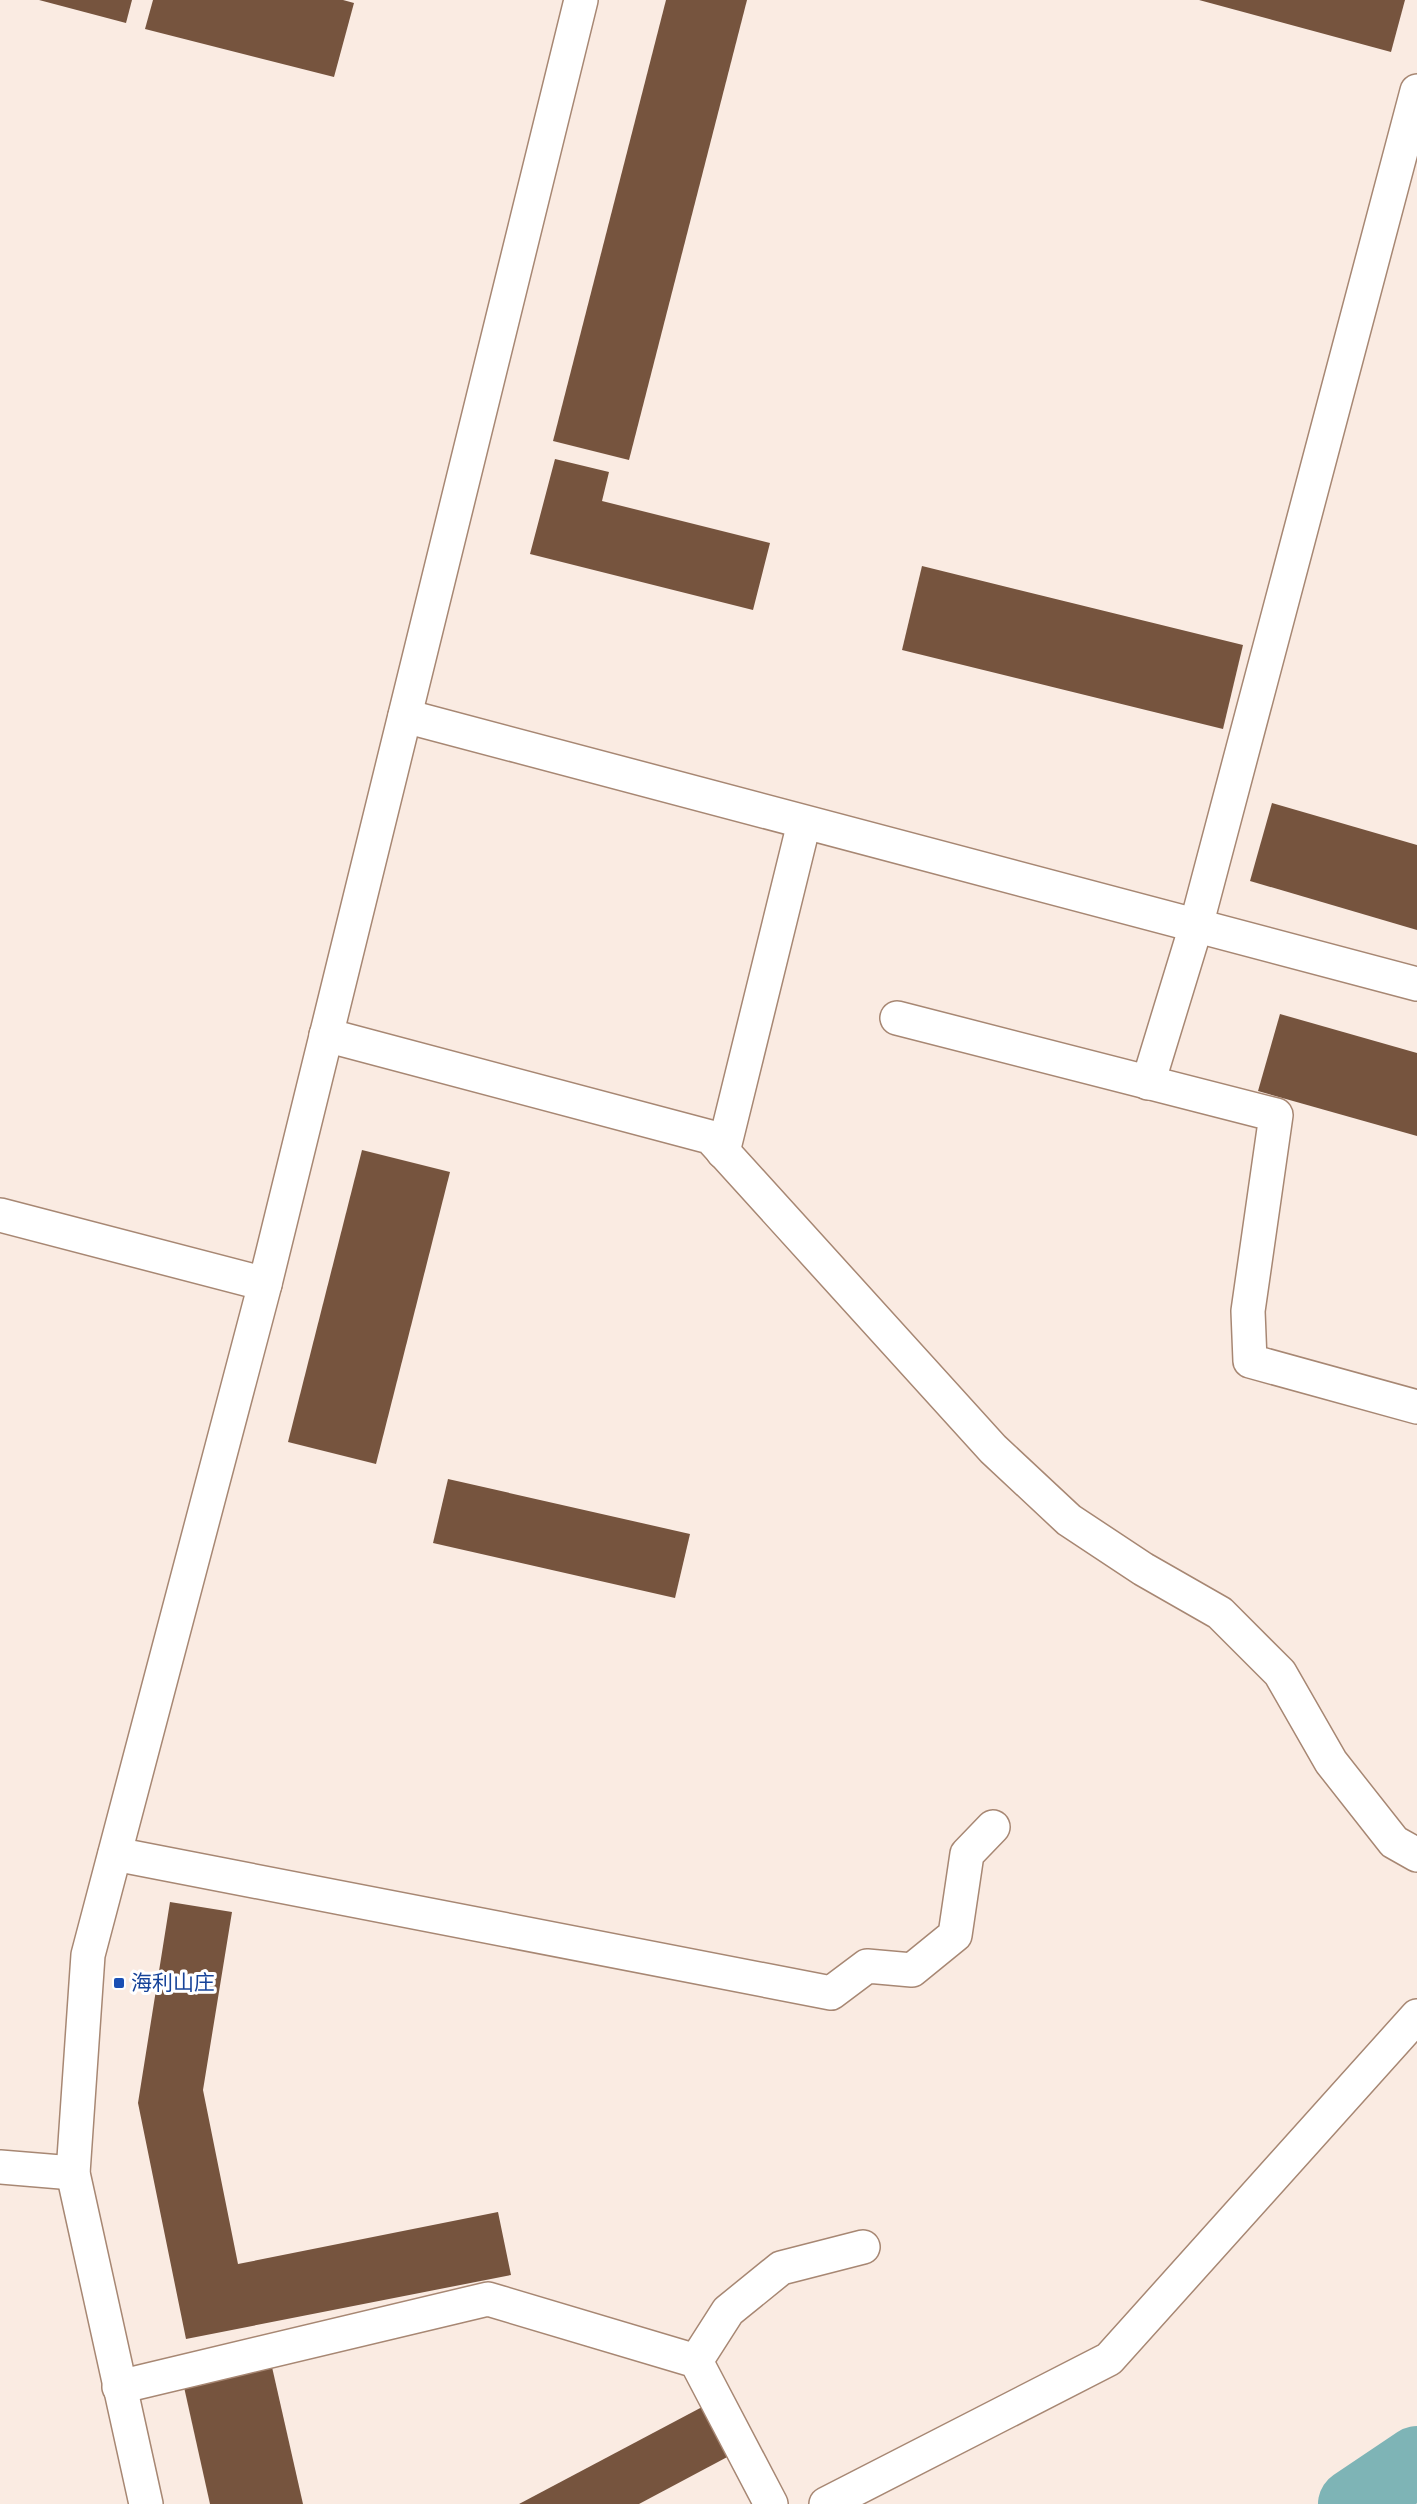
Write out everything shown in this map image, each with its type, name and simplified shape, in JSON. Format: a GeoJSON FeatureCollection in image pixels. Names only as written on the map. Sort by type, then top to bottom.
{"type":"FeatureCollection","features":[{"type":"Feature","properties":{"kind":"street"},"geometry":{"type":"LineString","coordinates":[[146,2504],[73,2173],[88,1955],[265,1284],[581,0]]}},
{"type":"Feature","properties":{"kind":"street"},"geometry":{"type":"LineString","coordinates":[[1148,1083],[1196,926],[1417,91]]}},
{"type":"Feature","properties":{"kind":"street"},"geometry":{"type":"LineString","coordinates":[[405,716],[1417,984]]}},
{"type":"Feature","properties":{"kind":"street"},"geometry":{"type":"LineString","coordinates":[[723,1152],[804,823]]}},
{"type":"Feature","properties":{"kind":"street"},"geometry":{"type":"LineString","coordinates":[[897,1018],[1276,1115],[1248,1311],[1250,1361],[1417,1407]]}},
{"type":"Feature","properties":{"kind":"street"},"geometry":{"type":"LineString","coordinates":[[326,1035],[710,1137],[993,1449],[1070,1520],[1143,1569],[1220,1613],[1280,1673],[1331,1762],[1394,1842],[1417,1855]]}},
{"type":"Feature","properties":{"kind":"street"},"geometry":{"type":"LineString","coordinates":[[0,1215],[265,1284]]}},
{"type":"Feature","properties":{"kind":"street"},"geometry":{"type":"LineString","coordinates":[[115,1854],[831,1994],[867,1966],[912,1970],[956,1935],[967,1854],[993,1827]]}},
{"type":"Feature","properties":{"kind":"street"},"geometry":{"type":"LineString","coordinates":[[826,2504],[1108,2359],[1417,2016]]}},
{"type":"Feature","properties":{"kind":"street"},"geometry":{"type":"LineString","coordinates":[[0,2167],[73,2173]]}},
{"type":"Feature","properties":{"kind":"street"},"geometry":{"type":"LineString","coordinates":[[696,2361],[728,2311],[781,2268],[863,2247]]}},
{"type":"Feature","properties":{"kind":"street"},"geometry":{"type":"LineString","coordinates":[[119,2386],[488,2299],[696,2361],[771,2504]]}},
{"type":"Feature","properties":{"kind":"building"},"geometry":{"type":"Polygon","coordinates":[[[39,0],[132,0],[126,23],[39,0]]]}},
{"type":"Feature","properties":{"kind":"building"},"geometry":{"type":"Polygon","coordinates":[[[153,0],[343,0],[354,3],[334,77],[145,29],[153,0]]]}},
{"type":"Feature","properties":{"kind":"building"},"geometry":{"type":"Polygon","coordinates":[[[666,0],[747,0],[629,460],[553,441],[666,0]]]}},
{"type":"Feature","properties":{"kind":"building"},"geometry":{"type":"Polygon","coordinates":[[[1199,0],[1405,0],[1391,52],[1199,0]]]}},
{"type":"Feature","properties":{"kind":"building"},"geometry":{"type":"Polygon","coordinates":[[[555,459],[609,472],[602,501],[770,543],[753,610],[530,554],[555,459]]]}},
{"type":"Feature","properties":{"kind":"building"},"geometry":{"type":"Polygon","coordinates":[[[922,566],[1243,645],[1223,729],[902,650],[922,566]]]}},
{"type":"Feature","properties":{"kind":"building"},"geometry":{"type":"Polygon","coordinates":[[[1272,803],[1417,845],[1417,930],[1250,881],[1272,803]]]}},
{"type":"Feature","properties":{"kind":"building"},"geometry":{"type":"Polygon","coordinates":[[[1280,1014],[1417,1053],[1417,1136],[1258,1091],[1280,1014]]]}},
{"type":"Feature","properties":{"kind":"building"},"geometry":{"type":"Polygon","coordinates":[[[362,1150],[450,1172],[376,1464],[288,1442],[362,1150]]]}},
{"type":"Feature","properties":{"kind":"building"},"geometry":{"type":"Polygon","coordinates":[[[448,1479],[690,1534],[675,1598],[433,1543],[448,1479]]]}},
{"type":"Feature","properties":{"kind":"building"},"geometry":{"type":"Polygon","coordinates":[[[170,1902],[232,1912],[203,2090],[238,2264],[498,2212],[511,2275],[186,2339],[138,2103],[170,1902]]]}},
{"type":"Feature","properties":{"kind":"building"},"geometry":{"type":"Polygon","coordinates":[[[272,2367],[303,2504],[210,2504],[184,2387],[272,2367]]]}},
{"type":"Feature","properties":{"kind":"building"},"geometry":{"type":"Polygon","coordinates":[[[704,2406],[731,2455],[639,2504],[519,2504],[704,2406]]]}},
{"type":"Feature","properties":{"kind":"waterway"},"geometry":{"type":"LineString","coordinates":[[1353,2504],[1417,2461]]}},
{"type":"Feature","properties":{"kind":"place","name":"海利山庄"},"geometry":{"type":"Point","coordinates":[119,1983]}}]}
